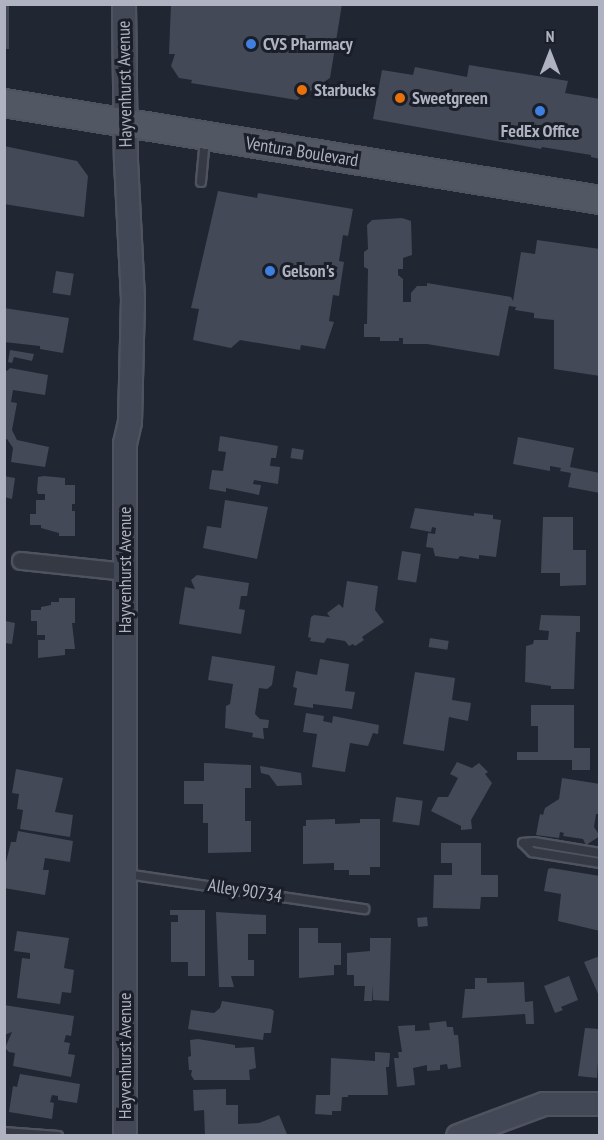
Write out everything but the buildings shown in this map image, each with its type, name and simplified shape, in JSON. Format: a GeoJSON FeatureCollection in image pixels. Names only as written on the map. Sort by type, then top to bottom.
{"type":"FeatureCollection","features":[{"type":"Feature","properties":{"kind":"main road","name":"Hayvenhurst Avenue"},"geometry":{"type":"LineString","coordinates":[[124,4],[125,122],[133,299],[129,422],[125,444],[125,1136]]}},
{"type":"Feature","properties":{"kind":"main road","name":"Ventura Boulevard"},"geometry":{"type":"LineString","coordinates":[[4,103],[600,200]]}},
{"type":"Feature","properties":{"kind":"main road"},"geometry":{"type":"LineString","coordinates":[[458,1136],[544,1104],[600,1104]]}},
{"type":"Feature","properties":{"kind":"street"},"geometry":{"type":"LineString","coordinates":[[21,561],[125,572]]}},
{"type":"Feature","properties":{"kind":"lane"},"geometry":{"type":"LineString","coordinates":[[201,182],[205,136]]}},
{"type":"Feature","properties":{"kind":"lane"},"geometry":{"type":"LineString","coordinates":[[600,853],[534,842],[523,843],[532,852],[600,863]]}},
{"type":"Feature","properties":{"kind":"lane","name":"Alley 90734"},"geometry":{"type":"LineString","coordinates":[[126,874],[364,909]]}},
{"type":"Feature","properties":{"kind":"lane"},"geometry":{"type":"LineString","coordinates":[[4,1132],[58,1136]]}},
{"type":"Feature","properties":{"kind":"place","name":"CVS Pharmacy"},"geometry":{"type":"Point","coordinates":[251,44]}},
{"type":"Feature","properties":{"kind":"place","name":"Starbucks"},"geometry":{"type":"Point","coordinates":[302,90]}},
{"type":"Feature","properties":{"kind":"place","name":"Sweetgreen"},"geometry":{"type":"Point","coordinates":[400,98]}},
{"type":"Feature","properties":{"kind":"place","name":"FedEx Office"},"geometry":{"type":"Point","coordinates":[540,111]}},
{"type":"Feature","properties":{"kind":"place","name":"Gelson's"},"geometry":{"type":"Point","coordinates":[270,271]}}]}
